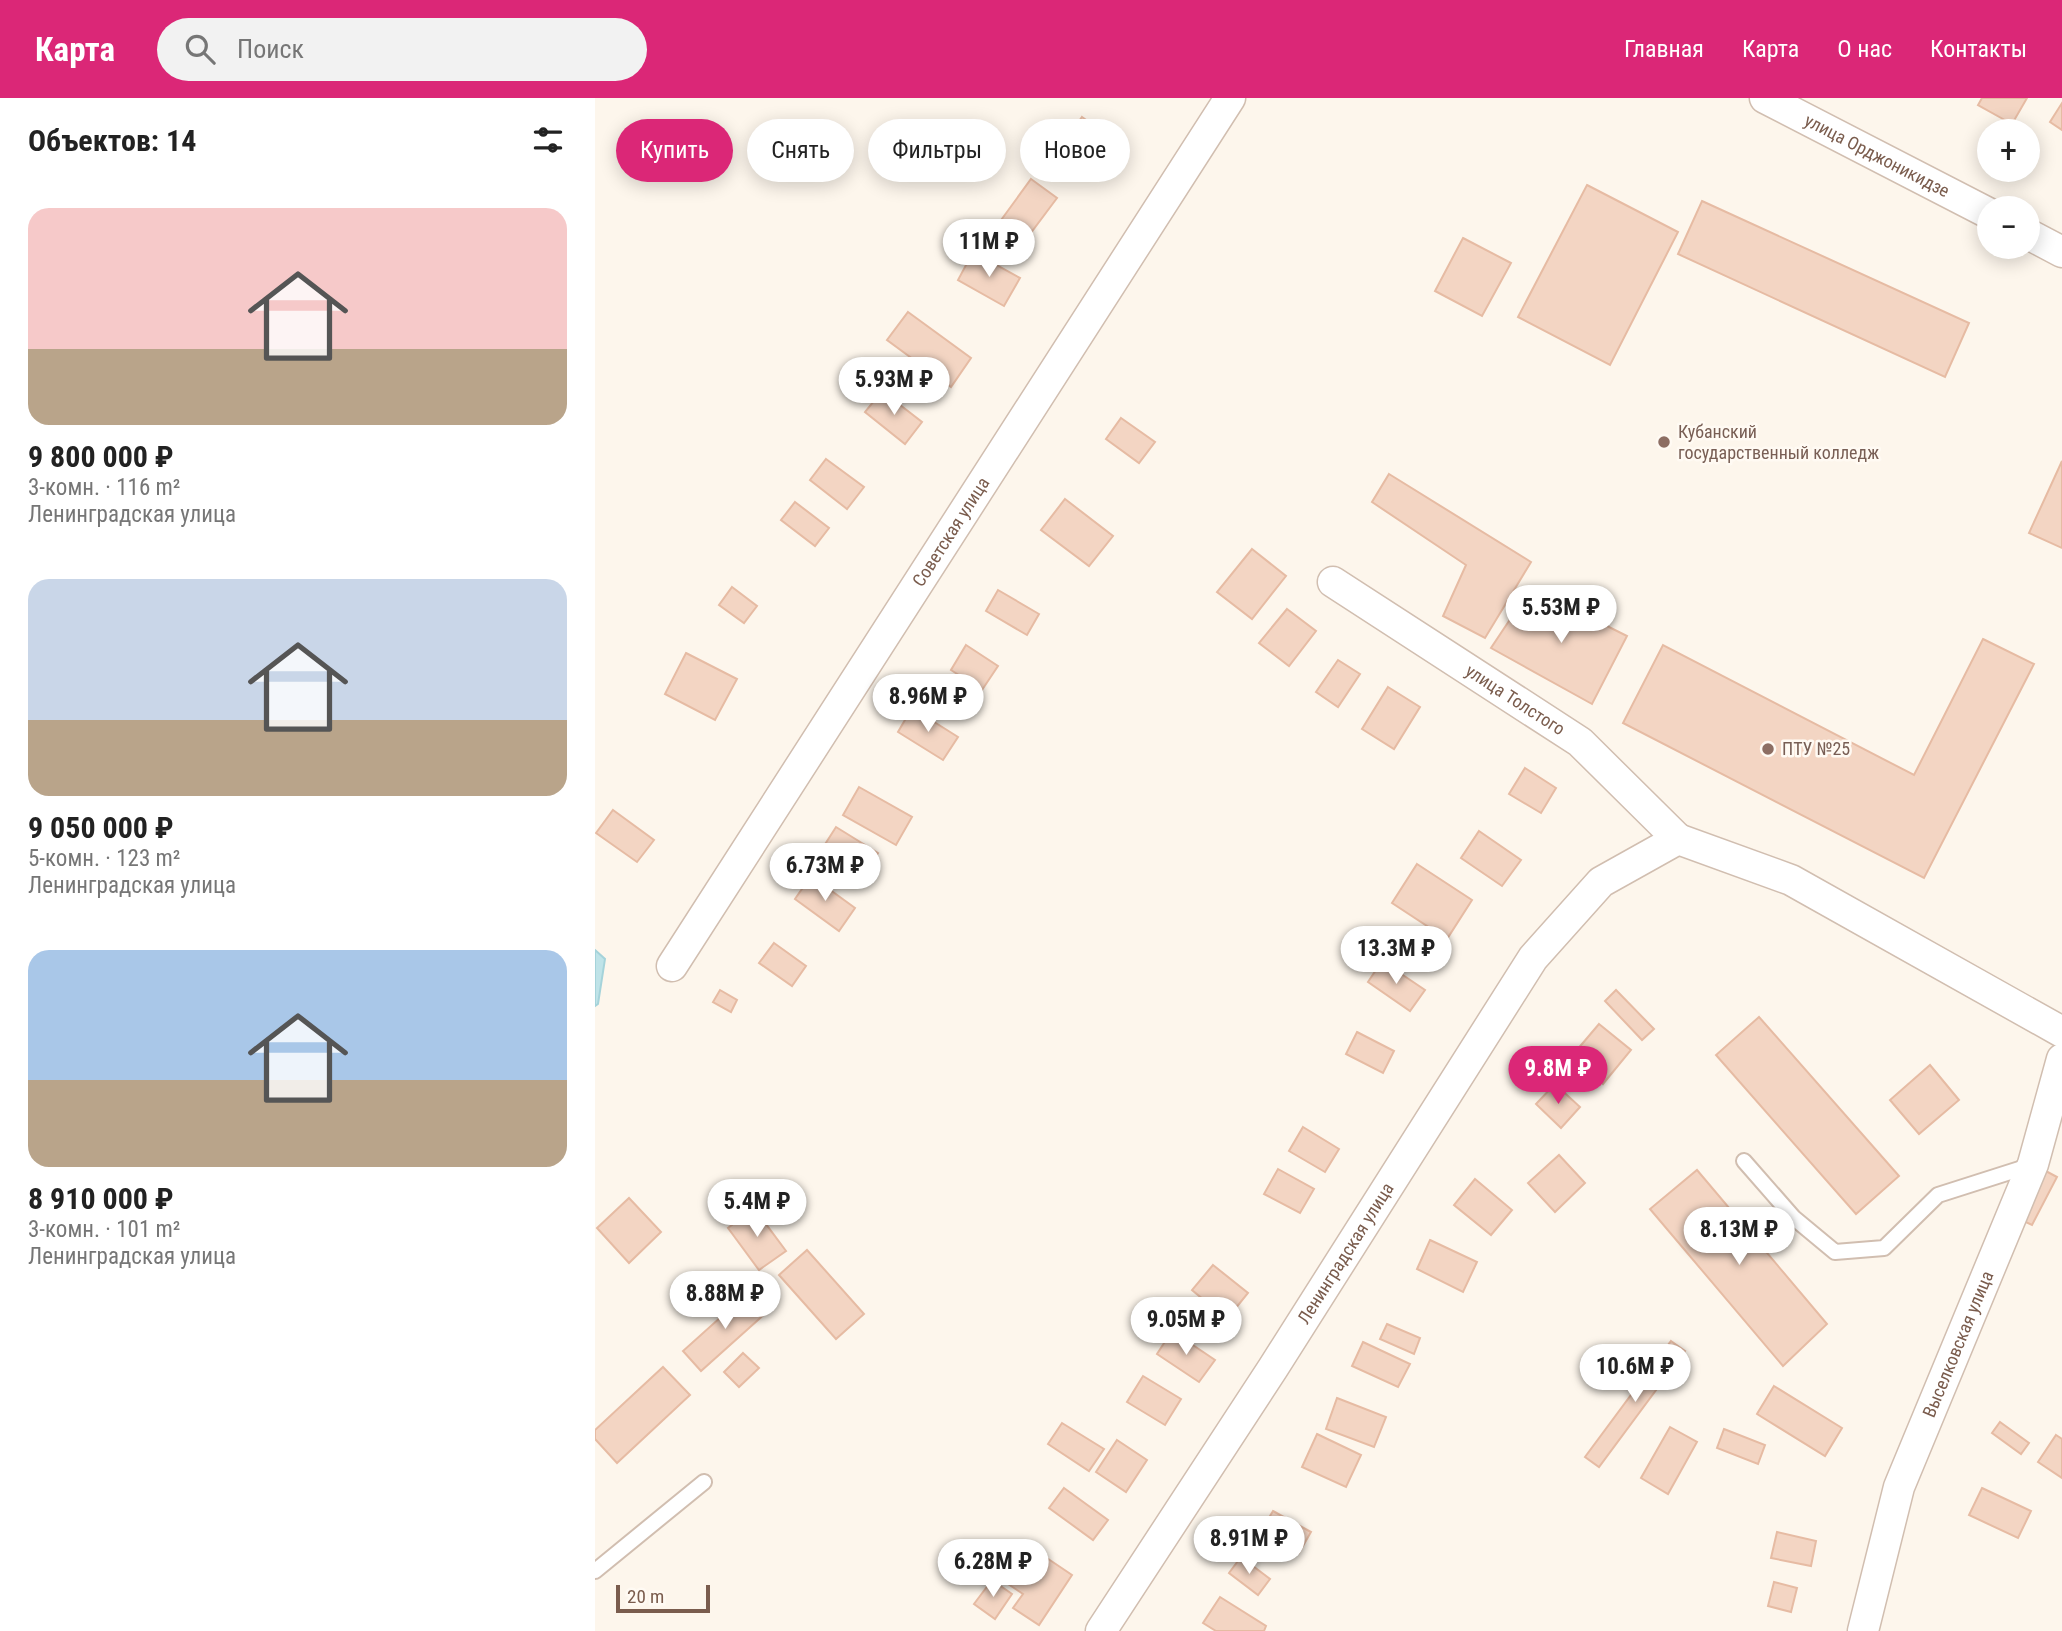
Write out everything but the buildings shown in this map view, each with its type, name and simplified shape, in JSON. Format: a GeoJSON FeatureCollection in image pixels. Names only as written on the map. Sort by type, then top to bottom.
{"type":"FeatureCollection","features":[{"type":"Feature","properties":{"kind":"street","name":"Советская улица"},"geometry":{"type":"LineString","coordinates":[[672,966],[1230,98]]}},
{"type":"Feature","properties":{"kind":"street","name":"улица Орджоникидзе"},"geometry":{"type":"LineString","coordinates":[[1765,98],[1977,207]]}},
{"type":"Feature","properties":{"kind":"street"},"geometry":{"type":"LineString","coordinates":[[2040,240],[2062,252]]}},
{"type":"Feature","properties":{"kind":"street","name":"улица Толстого"},"geometry":{"type":"LineString","coordinates":[[1333,582],[1580,742],[1678,839],[1791,880],[2062,1032]]}},
{"type":"Feature","properties":{"kind":"street","name":"Ленинградская улица"},"geometry":{"type":"LineString","coordinates":[[1101,1631],[1273,1368],[1533,958],[1601,883],[1678,839]]}},
{"type":"Feature","properties":{"kind":"street","name":"Выселковская улица"},"geometry":{"type":"LineString","coordinates":[[1863,1631],[1899,1487],[2033,1164],[2062,1059]]}},
{"type":"Feature","properties":{"kind":"lane"},"geometry":{"type":"LineString","coordinates":[[1744,1161],[1794,1218],[1835,1252],[1884,1248],[1938,1195],[2033,1164]]}},
{"type":"Feature","properties":{"kind":"lane"},"geometry":{"type":"LineString","coordinates":[[595,1571],[704,1482]]}},
{"type":"Feature","properties":{"kind":"water"},"geometry":{"type":"Polygon","coordinates":[[[595,950],[605,959],[598,1004],[595,1006],[595,950]]]}},
{"type":"Feature","properties":{"kind":"place","name":"Кубанский государственный колледж"},"geometry":{"type":"Point","coordinates":[1664,442]}},
{"type":"Feature","properties":{"kind":"place","name":"ПТУ №25"},"geometry":{"type":"Point","coordinates":[1768,749]}}]}
